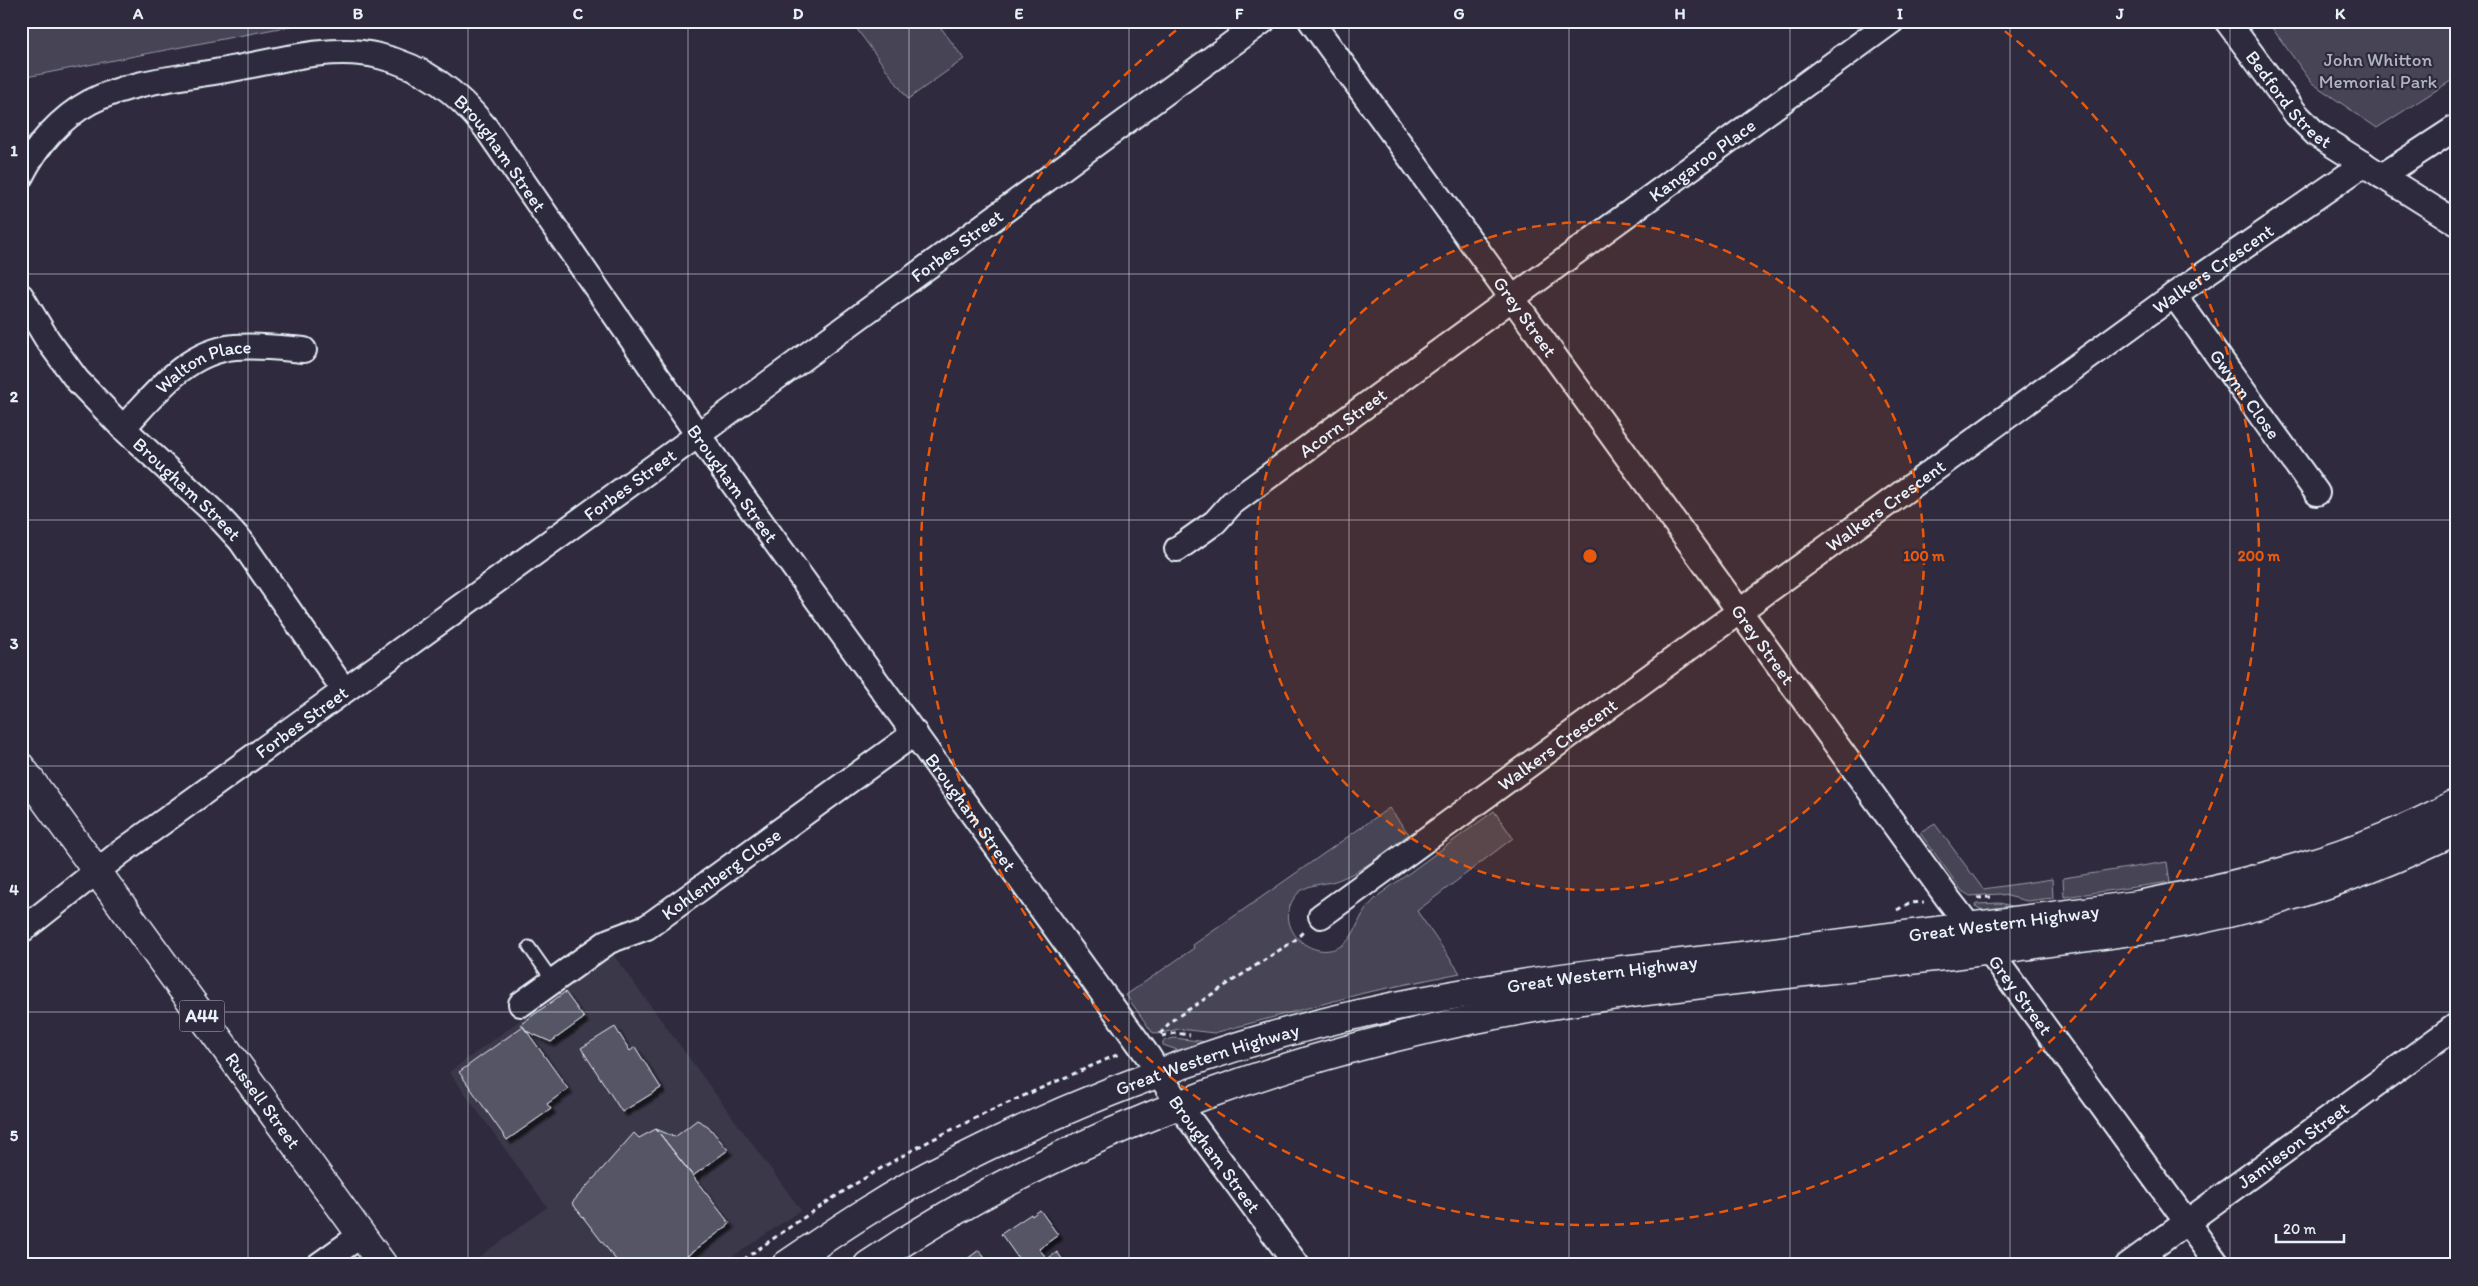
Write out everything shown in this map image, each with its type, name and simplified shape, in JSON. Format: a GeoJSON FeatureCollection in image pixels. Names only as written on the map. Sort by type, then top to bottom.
{"type":"FeatureCollection","features":[{"type":"Feature","properties":{"kind":"main road","name":"Russell Street"},"geometry":{"type":"LineString","coordinates":[[21,767],[383,1265]]}},
{"type":"Feature","properties":{"kind":"main road","name":"Great Western Highway"},"geometry":{"type":"LineString","coordinates":[[786,1265],[863,1214],[948,1165],[1045,1120],[1159,1074],[1266,1038],[1390,1007],[1567,976],[2138,906],[2246,883],[2302,867],[2381,838],[2457,803]]}},
{"type":"Feature","properties":{"kind":"main road","name":"Great Western Highway"},"geometry":{"type":"LineString","coordinates":[[868,1265],[975,1198],[1090,1141],[1179,1105],[1350,1049],[1462,1022],[1582,1000],[1988,951],[2164,926],[2227,913],[2348,877],[2410,853],[2457,830]]}},
{"type":"Feature","properties":{"kind":"street","name":"Forbes Street"},"geometry":{"type":"LineString","coordinates":[[21,932],[96,870],[698,435],[1263,21]]}},
{"type":"Feature","properties":{"kind":"street","name":"Grey Street"},"geometry":{"type":"LineString","coordinates":[[1311,21],[1739,612],[2218,1265]]}},
{"type":"Feature","properties":{"kind":"street","name":"Kangaroo Place"},"geometry":{"type":"LineString","coordinates":[[1511,297],[1892,21]]}},
{"type":"Feature","properties":{"kind":"street","name":"Bedford Street"},"geometry":{"type":"LineString","coordinates":[[2227,21],[2306,125],[2330,144],[2373,170]]}},
{"type":"Feature","properties":{"kind":"street","name":"Brougham Street"},"geometry":{"type":"LineString","coordinates":[[21,176],[38,147],[62,122],[89,103],[120,90],[331,53],[377,55],[413,66],[444,84],[486,128],[698,435],[915,733],[1159,1074],[1179,1105],[1297,1265]]}},
{"type":"Feature","properties":{"kind":"street","name":"Walkers Crescent"},"geometry":{"type":"LineString","coordinates":[[1321,916],[2174,295],[2373,170],[2457,127]]}},
{"type":"Feature","properties":{"kind":"street"},"geometry":{"type":"LineString","coordinates":[[2373,170],[2457,223]]}},
{"type":"Feature","properties":{"kind":"street","name":"Gwynn Close"},"geometry":{"type":"LineString","coordinates":[[2174,295],[2317,494]]}},
{"type":"Feature","properties":{"kind":"street","name":"Brougham Street"},"geometry":{"type":"LineString","coordinates":[[21,296],[43,332],[77,380],[123,428],[218,516],[241,541],[344,690]]}},
{"type":"Feature","properties":{"kind":"street","name":"Acorn Street"},"geometry":{"type":"LineString","coordinates":[[1177,550],[1215,522],[1232,503],[1511,297]]}},
{"type":"Feature","properties":{"kind":"street","name":"Walton Place"},"geometry":{"type":"LineString","coordinates":[[123,428],[178,370],[209,353],[236,347],[304,350]]}},
{"type":"Feature","properties":{"kind":"street","name":"Kohlenberg Close"},"geometry":{"type":"LineString","coordinates":[[521,1004],[609,941],[647,927],[915,733]]}},
{"type":"Feature","properties":{"kind":"street","name":"Jamieson Street"},"geometry":{"type":"LineString","coordinates":[[2128,1265],[2457,1025]]}},
{"type":"Feature","properties":{"kind":"street"},"geometry":{"type":"LineString","coordinates":[[319,1265],[361,1235]]}},
{"type":"Feature","properties":{"kind":"lane"},"geometry":{"type":"LineString","coordinates":[[529,947],[553,981]]}},
{"type":"Feature","properties":{"kind":"path"},"geometry":{"type":"LineString","coordinates":[[1156,1038],[1171,1021],[1295,940],[1321,916]]}},
{"type":"Feature","properties":{"kind":"shaded area"},"geometry":{"type":"Polygon","coordinates":[[[612,953],[801,1210],[721,1265],[468,1265],[547,1207],[449,1072],[612,953]]]}},
{"type":"Feature","properties":{"kind":"green space"},"geometry":{"type":"Polygon","coordinates":[[[21,21],[316,21],[21,78],[21,21]]]}},
{"type":"Feature","properties":{"kind":"green space"},"geometry":{"type":"Polygon","coordinates":[[[851,21],[936,21],[964,59],[908,99],[851,21]]]}},
{"type":"Feature","properties":{"kind":"green space","name":"John Whitton Memorial Park"},"geometry":{"type":"Polygon","coordinates":[[[2267,21],[2443,21],[2457,40],[2457,77],[2377,128],[2312,83],[2267,21]]]}},
{"type":"Feature","properties":{"kind":"green space"},"geometry":{"type":"Polygon","coordinates":[[[1389,808],[1409,834],[1375,860],[1348,876],[1332,882],[1314,885],[1298,893],[1289,909],[1289,921],[1292,931],[1299,940],[1319,950],[1330,950],[1341,946],[1350,939],[1366,909],[1379,895],[1494,811],[1513,838],[1417,911],[1460,973],[1364,993],[1214,1033],[1179,1029],[1157,1034],[1152,1032],[1126,995],[1194,948],[1193,945],[1389,808]]]}},
{"type":"Feature","properties":{"kind":"green space"},"geometry":{"type":"Polygon","coordinates":[[[1935,824],[1983,889],[2052,879],[2053,898],[2027,901],[2000,894],[1970,896],[1962,891],[1920,833],[1935,824]]]}},
{"type":"Feature","properties":{"kind":"green space"},"geometry":{"type":"Polygon","coordinates":[[[2167,862],[2170,882],[2064,897],[2063,878],[2167,862]]]}},
{"type":"Feature","properties":{"kind":"green space"},"geometry":{"type":"Polygon","coordinates":[[[2000,903],[2019,908],[1986,912],[1975,906],[1976,904],[2000,903]]]}},
{"type":"Feature","properties":{"kind":"green space"},"geometry":{"type":"Polygon","coordinates":[[[1174,1038],[1216,1043],[1183,1052],[1163,1045],[1163,1041],[1174,1038]]]}},
{"type":"Feature","properties":{"kind":"building"},"geometry":{"type":"Polygon","coordinates":[[[565,992],[584,1018],[551,1042],[526,1031],[521,1024],[565,992]]]}},
{"type":"Feature","properties":{"kind":"building"},"geometry":{"type":"Polygon","coordinates":[[[523,1026],[568,1089],[547,1104],[551,1109],[507,1140],[459,1072],[523,1026]]]}},
{"type":"Feature","properties":{"kind":"building"},"geometry":{"type":"Polygon","coordinates":[[[615,1027],[630,1051],[635,1047],[661,1088],[622,1112],[581,1048],[615,1027]]]}},
{"type":"Feature","properties":{"kind":"building"},"geometry":{"type":"Polygon","coordinates":[[[697,1120],[708,1126],[728,1150],[693,1176],[656,1129],[675,1137],[697,1120]]]}},
{"type":"Feature","properties":{"kind":"building"},"geometry":{"type":"Polygon","coordinates":[[[656,1129],[730,1224],[675,1265],[620,1265],[572,1203],[634,1133],[639,1138],[656,1129]]]}},
{"type":"Feature","properties":{"kind":"building"},"geometry":{"type":"Polygon","coordinates":[[[1040,1210],[1058,1235],[1039,1249],[1045,1256],[1033,1265],[1023,1265],[1001,1234],[1040,1210]]]}},
{"type":"Feature","properties":{"kind":"building"},"geometry":{"type":"Polygon","coordinates":[[[979,1250],[990,1265],[959,1265],[979,1250]]]}},
{"type":"Feature","properties":{"kind":"building"},"geometry":{"type":"Polygon","coordinates":[[[1057,1252],[1067,1265],[1039,1265],[1057,1252]]]}}]}
